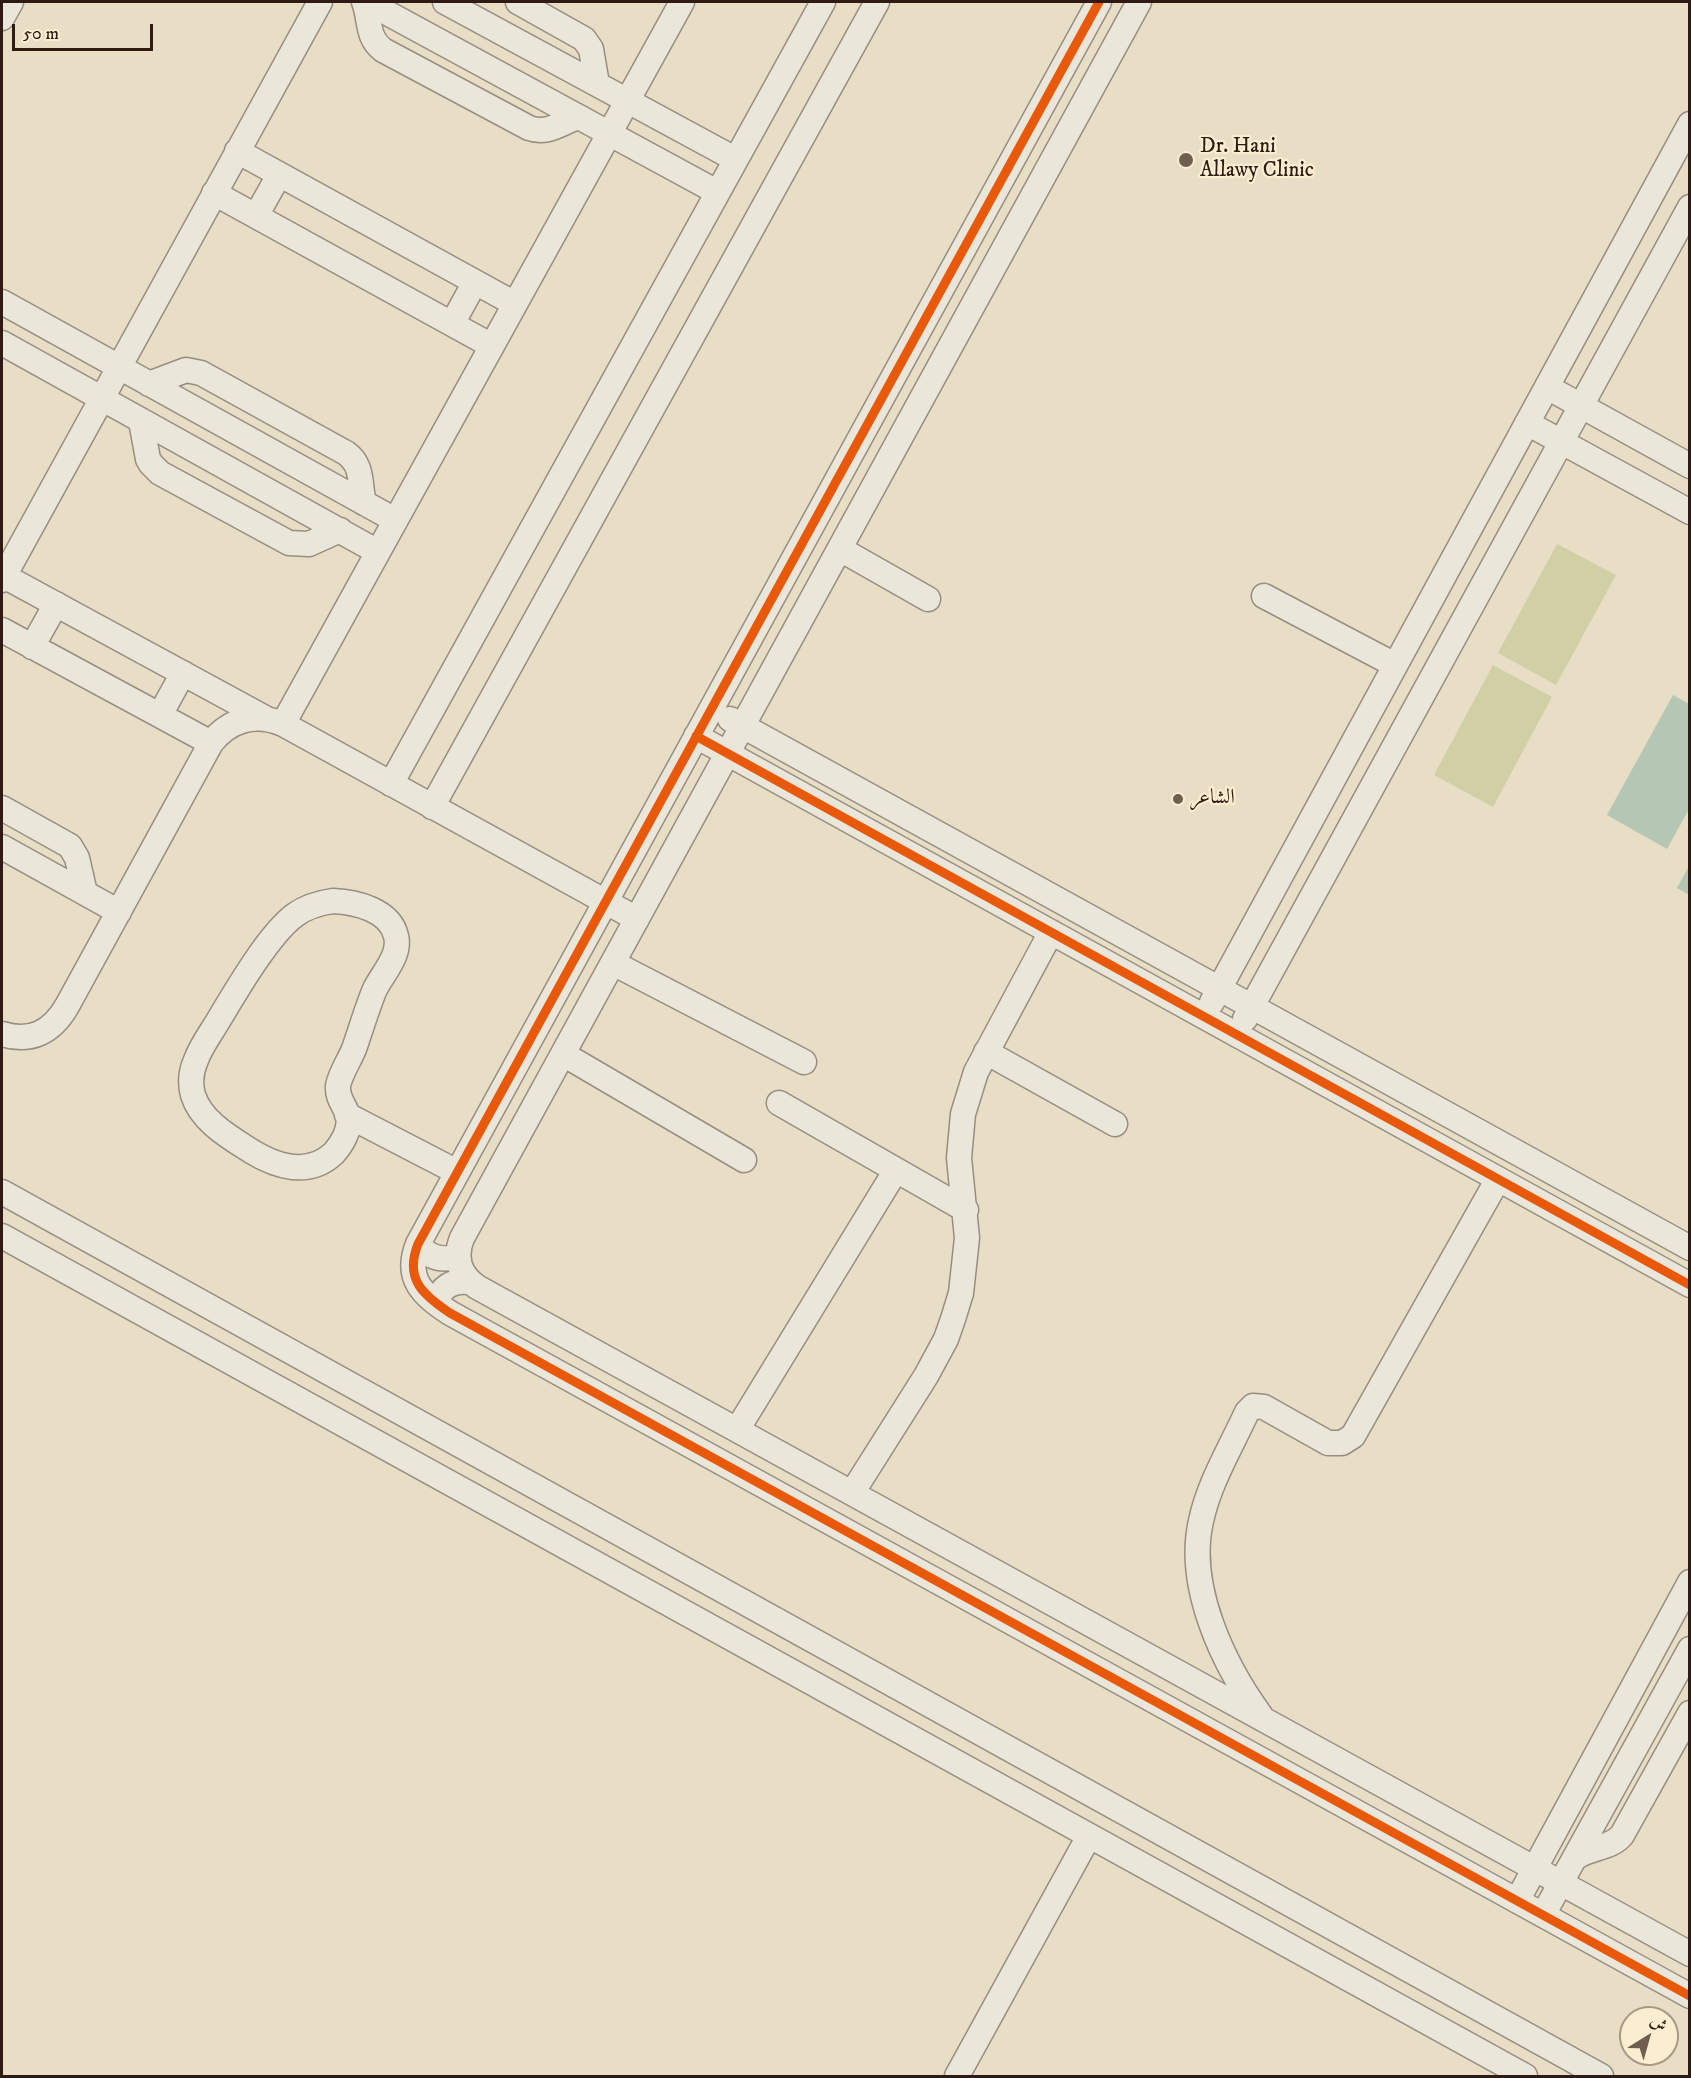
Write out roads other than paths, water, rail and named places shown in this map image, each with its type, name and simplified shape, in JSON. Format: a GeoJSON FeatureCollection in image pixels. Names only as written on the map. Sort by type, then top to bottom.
{"type":"FeatureCollection","features":[{"type":"Feature","properties":{"kind":"street"},"geometry":{"type":"LineString","coordinates":[[2,18],[11,2]]}},
{"type":"Feature","properties":{"kind":"street"},"geometry":{"type":"LineString","coordinates":[[320,2],[3,578],[275,721],[637,919]]}},
{"type":"Feature","properties":{"kind":"street"},"geometry":{"type":"LineString","coordinates":[[365,2],[717,192]]}},
{"type":"Feature","properties":{"kind":"street"},"geometry":{"type":"LineString","coordinates":[[365,2],[370,36],[382,50],[537,131],[551,129],[579,117]]}},
{"type":"Feature","properties":{"kind":"street"},"geometry":{"type":"LineString","coordinates":[[445,2],[735,159]]}},
{"type":"Feature","properties":{"kind":"street"},"geometry":{"type":"LineString","coordinates":[[518,2],[584,39],[591,49],[597,84]]}},
{"type":"Feature","properties":{"kind":"street"},"geometry":{"type":"LineString","coordinates":[[275,721],[378,552],[682,2]]}},
{"type":"Feature","properties":{"kind":"street"},"geometry":{"type":"LineString","coordinates":[[390,784],[823,2]]}},
{"type":"Feature","properties":{"kind":"street"},"geometry":{"type":"LineString","coordinates":[[432,807],[877,2]]}},
{"type":"Feature","properties":{"kind":"street"},"geometry":{"type":"LineString","coordinates":[[1099,2],[418,1244],[413,1262],[414,1274],[425,1296],[436,1304],[1689,1995]]}},
{"type":"Feature","properties":{"kind":"street"},"geometry":{"type":"LineString","coordinates":[[469,1282],[459,1266],[457,1256],[462,1238],[1139,2]]}},
{"type":"Feature","properties":{"kind":"street"},"geometry":{"type":"LineString","coordinates":[[1204,1016],[1689,124]]}},
{"type":"Feature","properties":{"kind":"street"},"geometry":{"type":"LineString","coordinates":[[237,151],[515,304]]}},
{"type":"Feature","properties":{"kind":"street"},"geometry":{"type":"LineString","coordinates":[[256,216],[279,175]]}},
{"type":"Feature","properties":{"kind":"street"},"geometry":{"type":"LineString","coordinates":[[214,193],[492,346]]}},
{"type":"Feature","properties":{"kind":"street"},"geometry":{"type":"LineString","coordinates":[[1237,1034],[1689,207]]}},
{"type":"Feature","properties":{"kind":"street"},"geometry":{"type":"LineString","coordinates":[[452,324],[475,282]]}},
{"type":"Feature","properties":{"kind":"street"},"geometry":{"type":"LineString","coordinates":[[2,302],[395,520]]}},
{"type":"Feature","properties":{"kind":"street"},"geometry":{"type":"LineString","coordinates":[[2,344],[378,552]]}},
{"type":"Feature","properties":{"kind":"street"},"geometry":{"type":"LineString","coordinates":[[149,384],[186,370],[201,373],[346,453],[356,461],[359,467],[364,503]]}},
{"type":"Feature","properties":{"kind":"street"},"geometry":{"type":"LineString","coordinates":[[1547,387],[1689,466]]}},
{"type":"Feature","properties":{"kind":"street"},"geometry":{"type":"LineString","coordinates":[[141,421],[148,459],[160,473],[289,543],[309,544],[340,530]]}},
{"type":"Feature","properties":{"kind":"street"},"geometry":{"type":"LineString","coordinates":[[1527,423],[1689,512]]}},
{"type":"Feature","properties":{"kind":"street"},"geometry":{"type":"LineString","coordinates":[[840,549],[928,599]]}},
{"type":"Feature","properties":{"kind":"street"},"geometry":{"type":"LineString","coordinates":[[1264,596],[1395,665]]}},
{"type":"Feature","properties":{"kind":"street"},"geometry":{"type":"LineString","coordinates":[[32,646],[56,604]]}},
{"type":"Feature","properties":{"kind":"street"},"geometry":{"type":"LineString","coordinates":[[2,630],[211,743]]}},
{"type":"Feature","properties":{"kind":"street"},"geometry":{"type":"LineString","coordinates":[[160,715],[183,673]]}},
{"type":"Feature","properties":{"kind":"street"},"geometry":{"type":"LineString","coordinates":[[711,708],[1689,1248]]}},
{"type":"Feature","properties":{"kind":"street"},"geometry":{"type":"LineString","coordinates":[[2,1034],[12,1037],[31,1037],[49,1029],[56,1023],[217,735],[245,719],[275,721]]}},
{"type":"Feature","properties":{"kind":"street"},"geometry":{"type":"LineString","coordinates":[[696,736],[1689,1285]]}},
{"type":"Feature","properties":{"kind":"street"},"geometry":{"type":"LineString","coordinates":[[2,808],[70,846],[78,858],[85,893]]}},
{"type":"Feature","properties":{"kind":"street"},"geometry":{"type":"LineString","coordinates":[[2,847],[118,912]]}},
{"type":"Feature","properties":{"kind":"street"},"geometry":{"type":"LineString","coordinates":[[348,1115],[345,1135],[334,1152],[316,1164],[295,1168],[284,1167],[264,1159],[204,1116],[195,1101],[191,1083],[196,1059],[203,1045],[273,939],[294,915],[308,907],[333,901],[359,904],[372,910],[392,926],[397,941],[394,957],[374,992],[339,1084],[340,1101],[348,1115],[457,1172]]}},
{"type":"Feature","properties":{"kind":"street"},"geometry":{"type":"LineString","coordinates":[[852,1493],[927,1376],[946,1339],[961,1293],[965,1266],[966,1210],[959,1158],[960,1136],[968,1093],[986,1053],[1051,932]]}},
{"type":"Feature","properties":{"kind":"street"},"geometry":{"type":"LineString","coordinates":[[613,963],[804,1062]]}},
{"type":"Feature","properties":{"kind":"street"},"geometry":{"type":"LineString","coordinates":[[986,1053],[1115,1124]]}},
{"type":"Feature","properties":{"kind":"street"},"geometry":{"type":"LineString","coordinates":[[563,1054],[744,1160]]}},
{"type":"Feature","properties":{"kind":"street"},"geometry":{"type":"LineString","coordinates":[[779,1103],[966,1210]]}},
{"type":"Feature","properties":{"kind":"street"},"geometry":{"type":"LineString","coordinates":[[737,1430],[896,1170]]}},
{"type":"Feature","properties":{"kind":"street"},"geometry":{"type":"LineString","coordinates":[[1264,1720],[1249,1699],[1224,1653],[1214,1629],[1202,1587],[1196,1553],[1205,1504],[1247,1412],[1253,1406],[1264,1407],[1328,1443],[1342,1443],[1353,1436],[1498,1179]]}},
{"type":"Feature","properties":{"kind":"street"},"geometry":{"type":"LineString","coordinates":[[2,1192],[1601,2076]]}},
{"type":"Feature","properties":{"kind":"street"},"geometry":{"type":"LineString","coordinates":[[2,1236],[1526,2076]]}},
{"type":"Feature","properties":{"kind":"street"},"geometry":{"type":"LineString","coordinates":[[418,1244],[435,1258],[450,1259],[457,1256]]}},
{"type":"Feature","properties":{"kind":"street"},"geometry":{"type":"LineString","coordinates":[[436,1304],[442,1290],[448,1285],[462,1281],[469,1282],[1534,1869],[1686,1944]]}},
{"type":"Feature","properties":{"kind":"street"},"geometry":{"type":"LineString","coordinates":[[1518,1901],[1689,1582]]}},
{"type":"Feature","properties":{"kind":"street"},"geometry":{"type":"LineString","coordinates":[[1543,1915],[1689,1649]]}},
{"type":"Feature","properties":{"kind":"street"},"geometry":{"type":"LineString","coordinates":[[1575,1858],[1592,1849],[1614,1842],[1622,1835],[1689,1713]]}},
{"type":"Feature","properties":{"kind":"street"},"geometry":{"type":"LineString","coordinates":[[957,2076],[1089,1836]]}},
{"type":"Feature","properties":{"kind":"place","name":"Dr. Hani Allawy Clinic"},"geometry":{"type":"Point","coordinates":[1186,160]}},
{"type":"Feature","properties":{"kind":"place","name":"الشاعر"},"geometry":{"type":"Point","coordinates":[1178,799]}}]}
